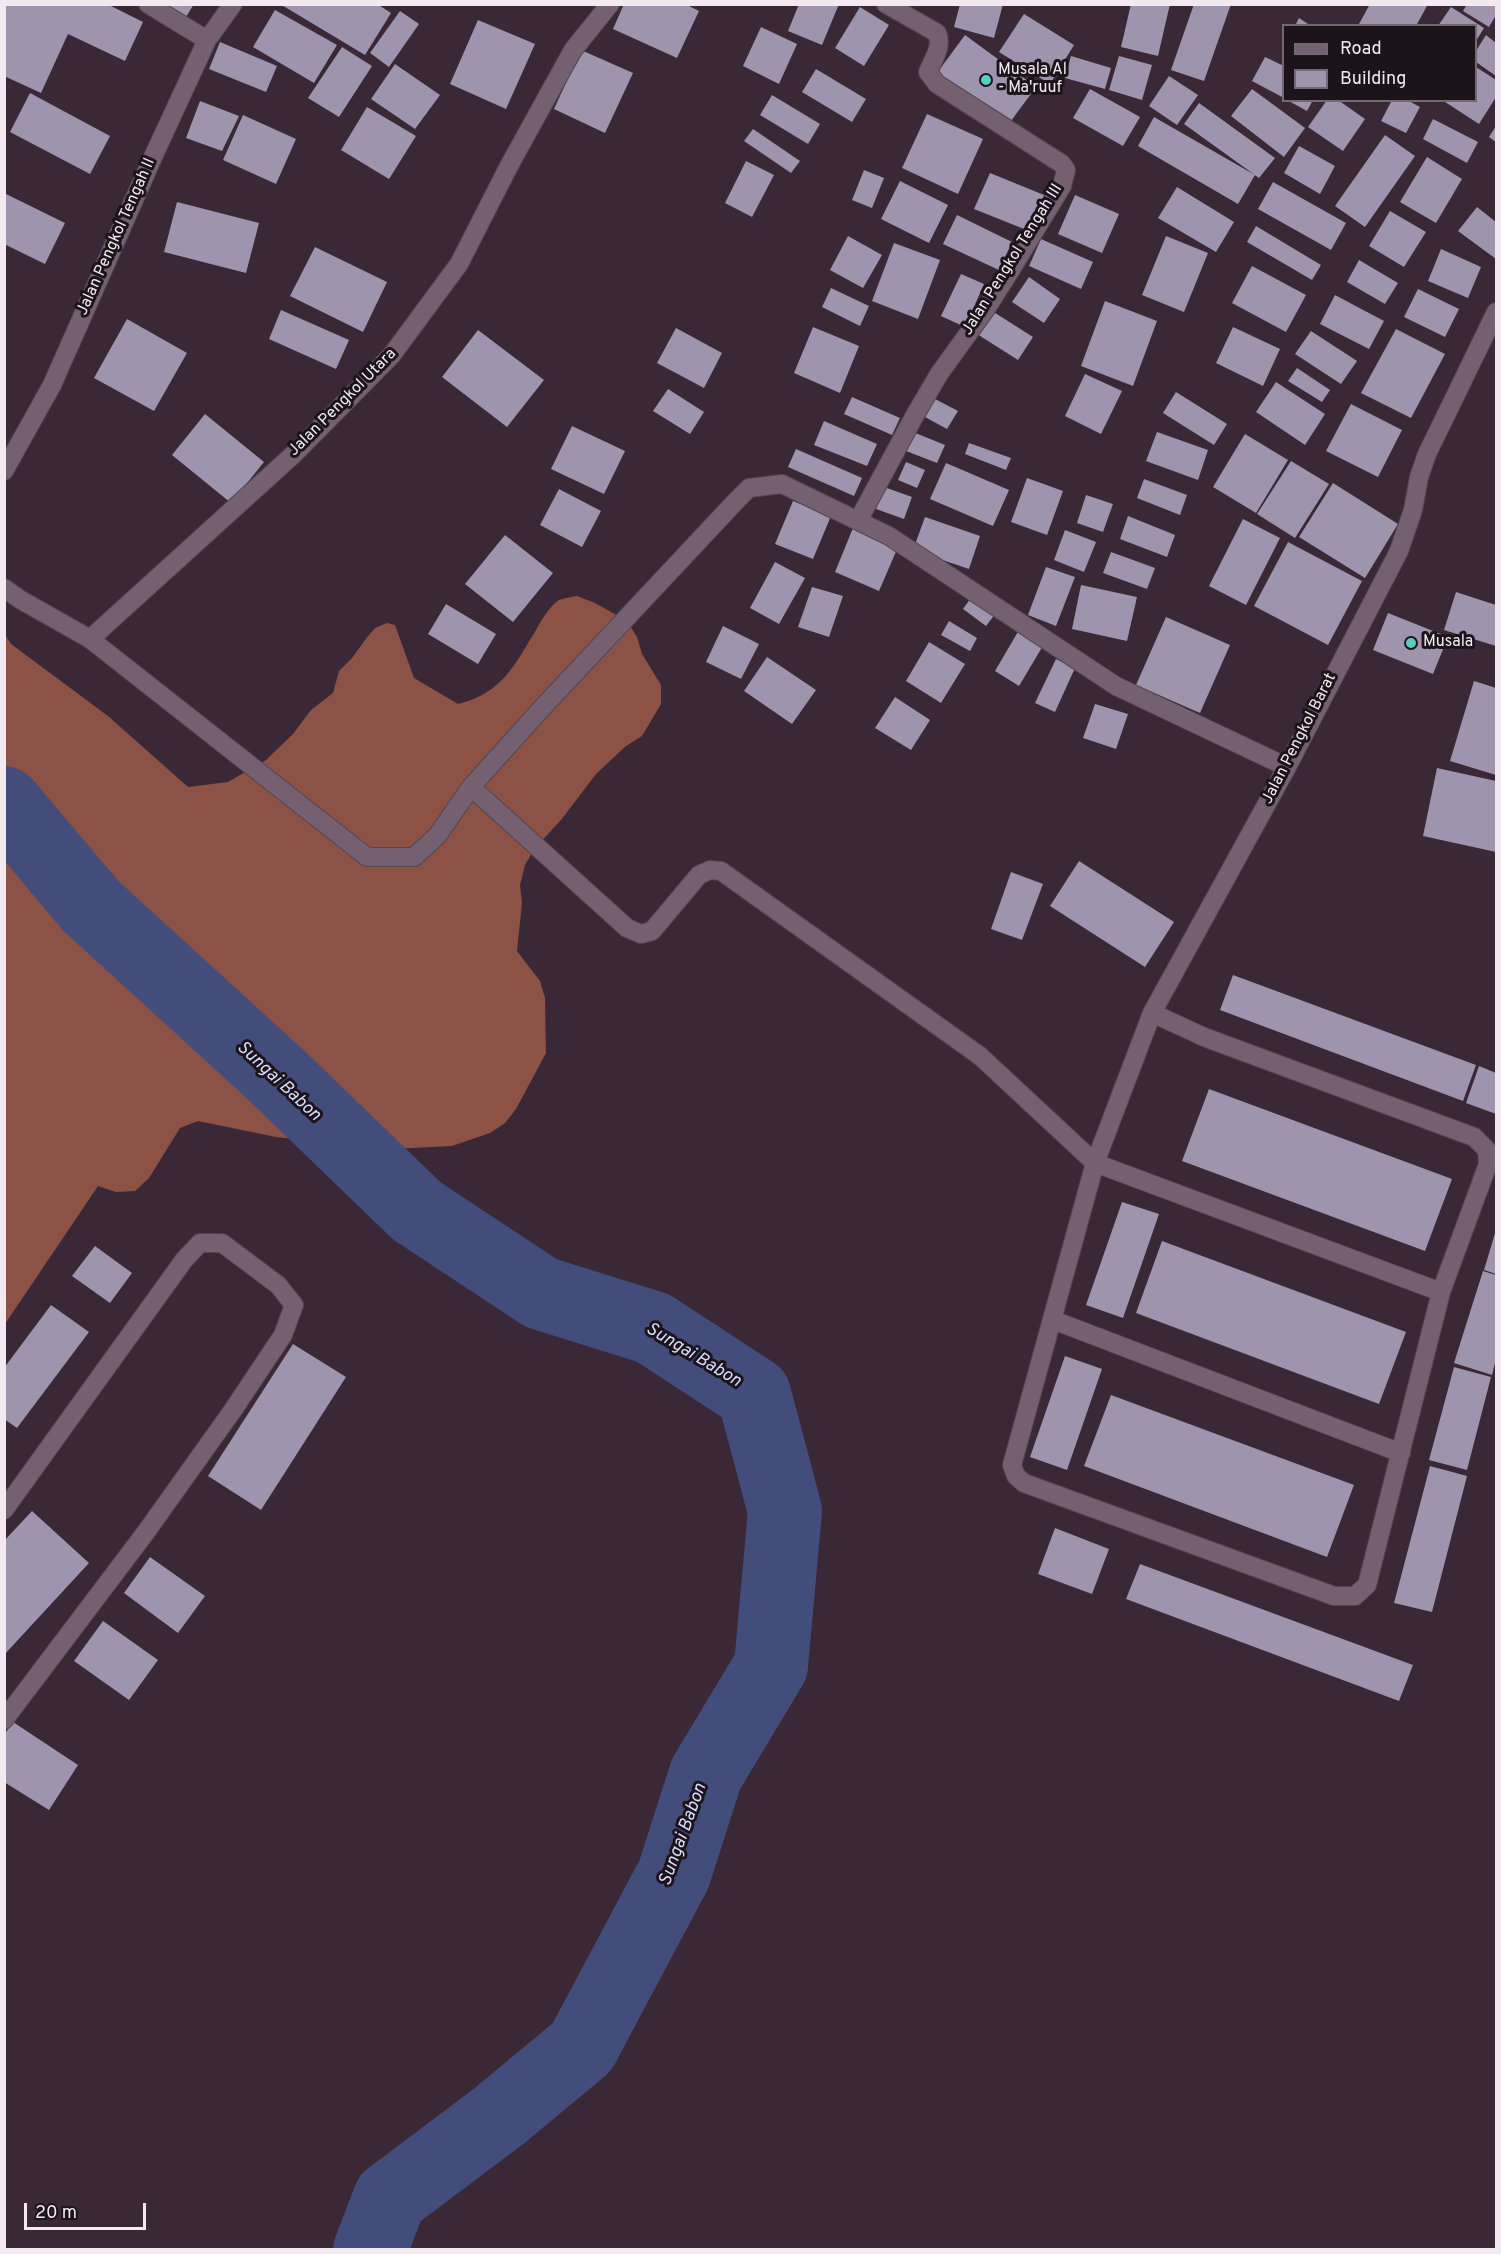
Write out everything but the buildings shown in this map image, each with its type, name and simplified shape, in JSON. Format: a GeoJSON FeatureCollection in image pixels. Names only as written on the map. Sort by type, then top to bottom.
{"type":"FeatureCollection","features":[{"type":"Feature","properties":{"kind":"street"},"geometry":{"type":"LineString","coordinates":[[148,4],[207,40]]}},
{"type":"Feature","properties":{"kind":"street","name":"Jalan Pengkol Tengah II"},"geometry":{"type":"LineString","coordinates":[[4,471],[52,385],[207,40],[233,4]]}},
{"type":"Feature","properties":{"kind":"street","name":"Jalan Pengkol Utara"},"geometry":{"type":"LineString","coordinates":[[90,639],[295,453],[391,356],[459,264],[510,164],[573,50],[610,4]]}},
{"type":"Feature","properties":{"kind":"street","name":"Jalan Pengkol Tengah III"},"geometry":{"type":"LineString","coordinates":[[858,521],[939,374],[986,309],[1012,268],[1062,186],[1066,170],[1062,164],[937,84],[928,72],[939,47],[937,33],[886,4]]}},
{"type":"Feature","properties":{"kind":"street","name":"Jalan Pengkol Barat"},"geometry":{"type":"LineString","coordinates":[[1152,1013],[1204,1037],[1474,1137],[1487,1150],[1488,1164],[1441,1292],[1367,1585],[1355,1596],[1334,1596],[1024,1483],[1016,1476],[1012,1465],[1095,1163],[1152,1013],[1287,767],[1399,550],[1413,510],[1419,477],[1427,454],[1497,312]]}},
{"type":"Feature","properties":{"kind":"street"},"geometry":{"type":"LineString","coordinates":[[4,588],[90,639],[367,857],[414,857],[437,836],[471,788],[542,708],[749,488],[782,484],[889,536],[1116,686],[1287,767]]}},
{"type":"Feature","properties":{"kind":"street"},"geometry":{"type":"LineString","coordinates":[[471,788],[627,928],[641,933],[652,931],[662,922],[699,875],[710,870],[720,871],[980,1056],[1095,1163],[1441,1292]]}},
{"type":"Feature","properties":{"kind":"street"},"geometry":{"type":"LineString","coordinates":[[4,1510],[184,1260],[200,1243],[222,1243],[278,1285],[294,1305],[283,1335],[233,1410],[146,1532],[4,1720]]}},
{"type":"Feature","properties":{"kind":"street"},"geometry":{"type":"LineString","coordinates":[[1053,1320],[1401,1453]]}},
{"type":"Feature","properties":{"kind":"shaded area"},"geometry":{"type":"Polygon","coordinates":[[[577,596],[627,621],[637,637],[642,654],[661,685],[661,704],[642,736],[626,746],[596,774],[561,820],[535,848],[525,865],[520,885],[522,903],[517,951],[540,981],[545,998],[546,1053],[516,1109],[505,1123],[490,1133],[452,1146],[373,1150],[276,1137],[198,1121],[180,1128],[149,1178],[135,1191],[116,1192],[98,1186],[5,1324],[4,633],[11,644],[108,716],[188,787],[228,782],[266,760],[293,734],[311,710],[333,693],[339,671],[375,628],[387,623],[395,625],[414,678],[458,704],[486,693],[496,685],[521,655],[552,606],[559,600],[577,596]]]}},
{"type":"Feature","properties":{"kind":"waterway","name":"Sungai Babon"},"geometry":{"type":"LineString","coordinates":[[4,803],[91,906],[275,1074],[417,1211],[541,1293],[653,1328],[754,1394],[785,1511],[771,1666],[706,1774],[674,1874],[582,2047],[499,2116],[390,2198],[370,2250]]}},
{"type":"Feature","properties":{"kind":"place","name":"Musala Al - Ma'ruuf"},"geometry":{"type":"Point","coordinates":[986,80]}},
{"type":"Feature","properties":{"kind":"place","name":"Musala"},"geometry":{"type":"Point","coordinates":[1411,643]}}]}
